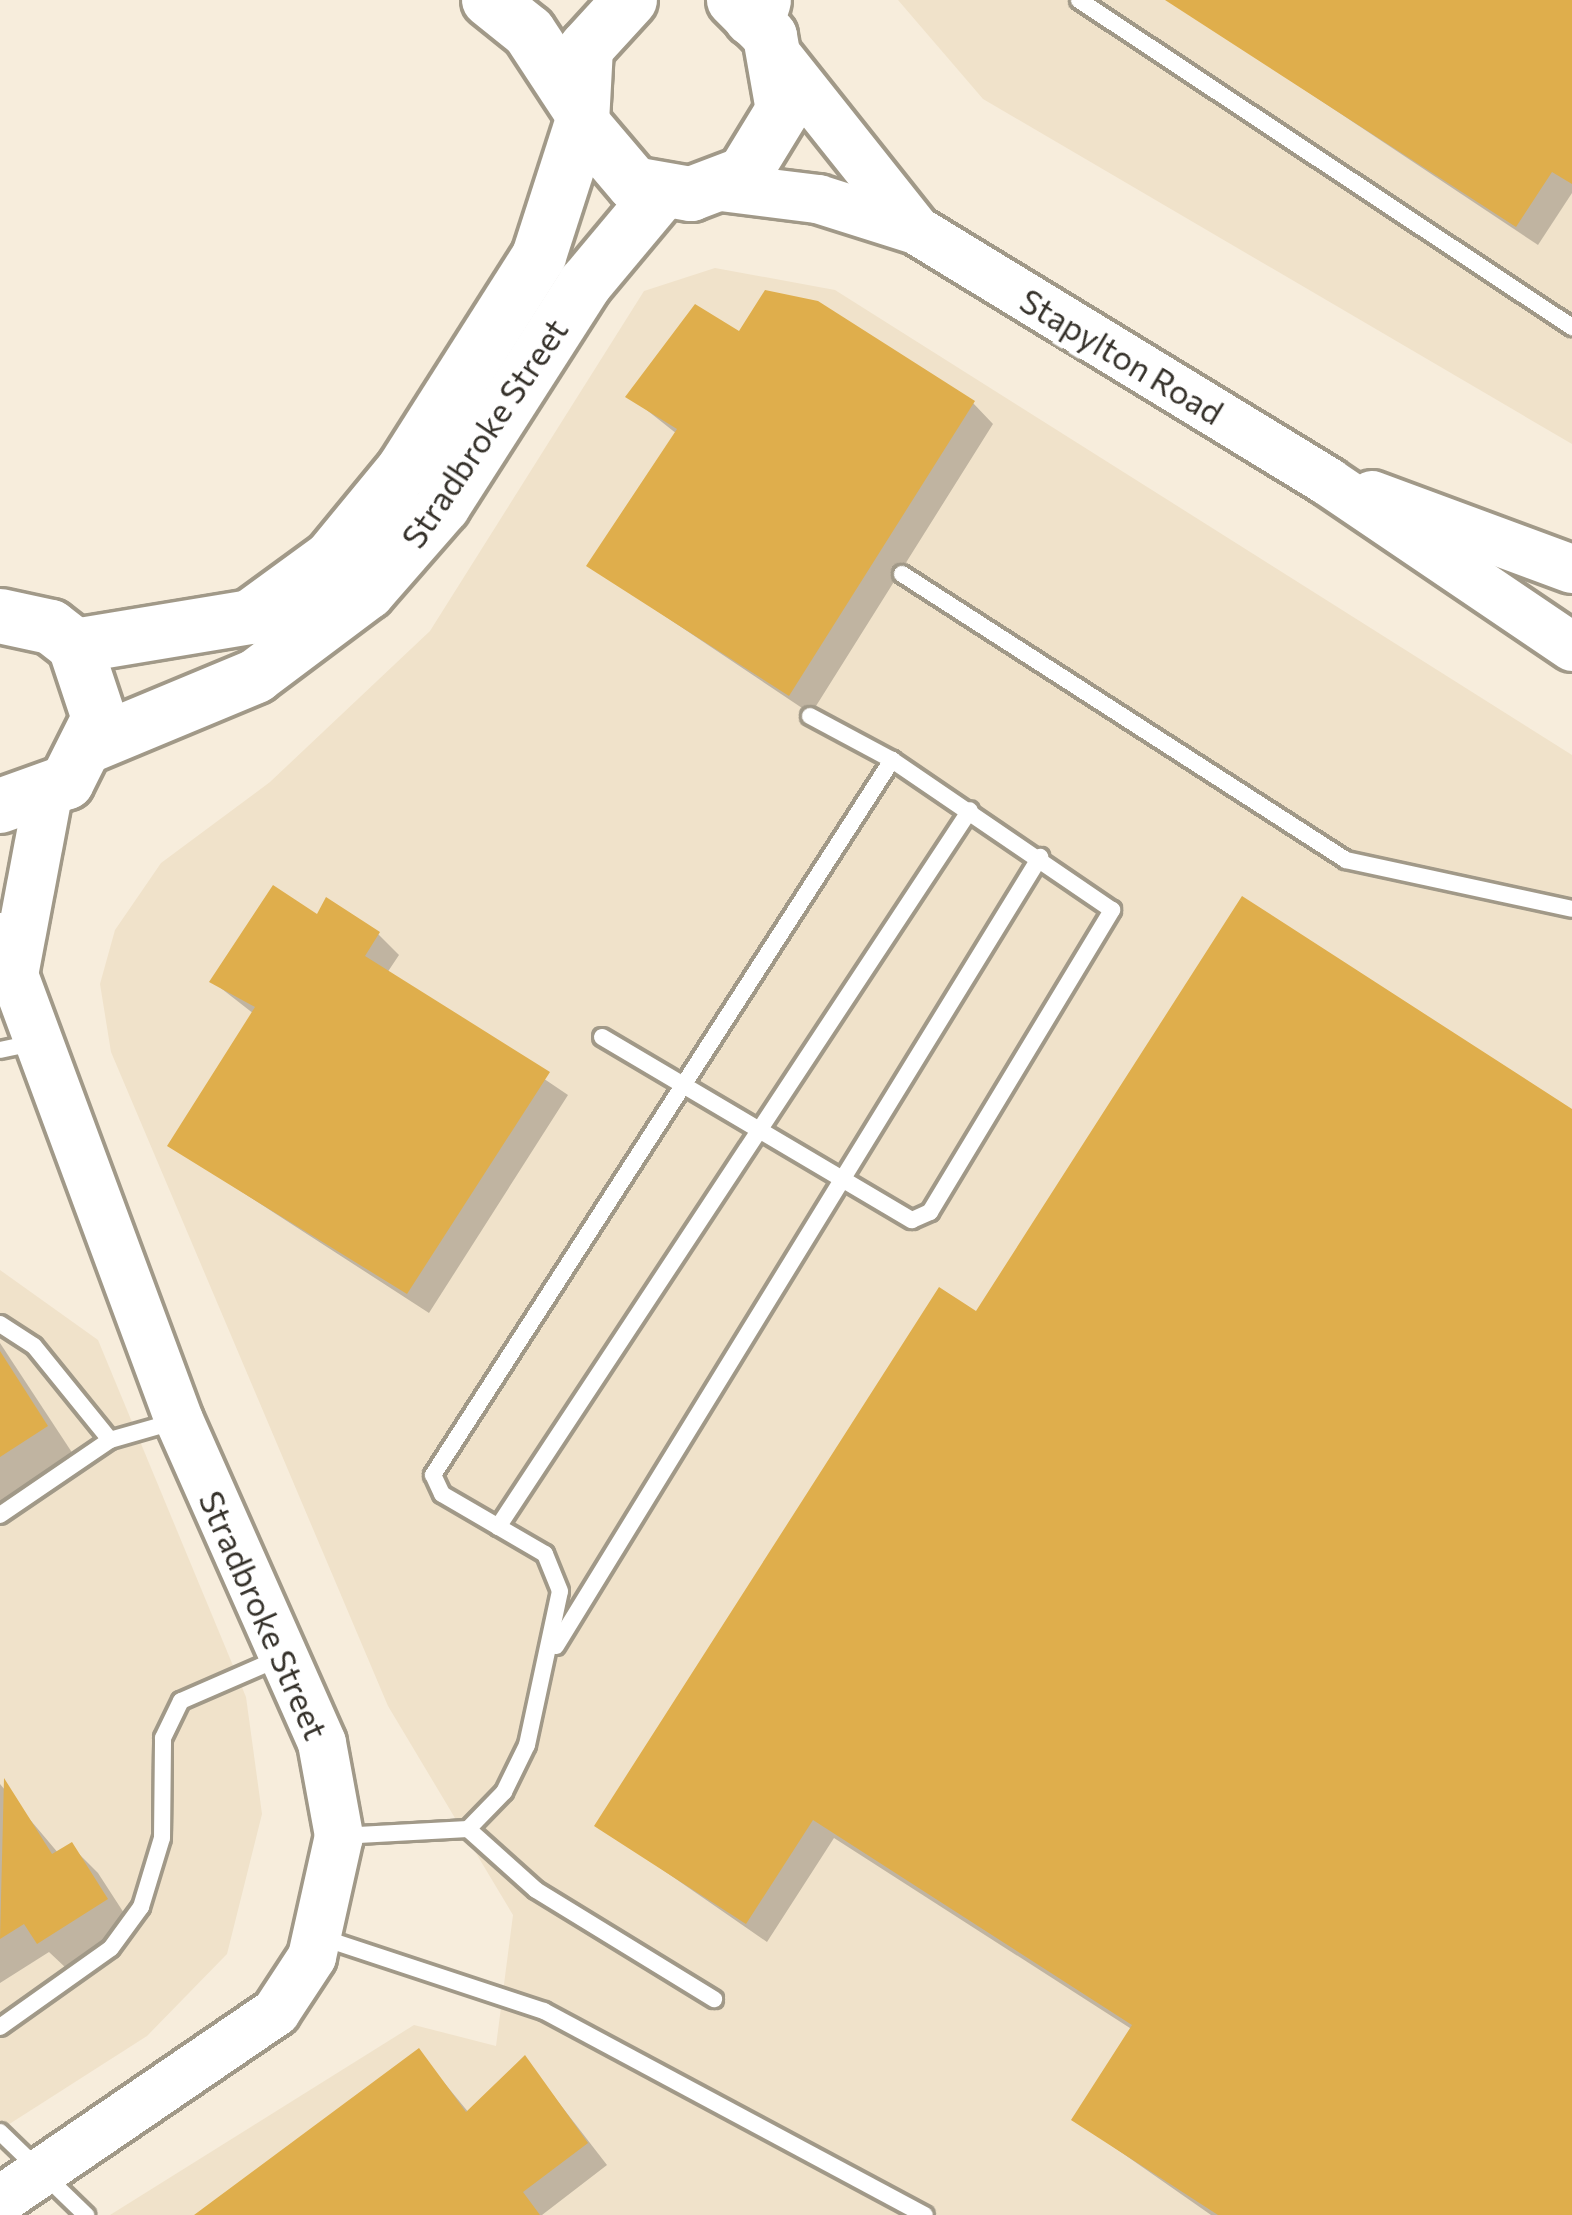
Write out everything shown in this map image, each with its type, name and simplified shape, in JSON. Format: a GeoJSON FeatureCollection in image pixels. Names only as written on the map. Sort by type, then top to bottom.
{"type":"FeatureCollection","features":[{"type":"Feature","properties":{"kind":"main road"},"geometry":{"type":"LineString","coordinates":[[489,0],[530,32],[612,169],[661,193],[721,187],[776,134],[757,19]]}},
{"type":"Feature","properties":{"kind":"main road","name":"Stradbroke Street"},"geometry":{"type":"LineString","coordinates":[[75,646],[250,617],[331,558],[404,469],[539,256],[580,115],[586,48],[630,0]]}},
{"type":"Feature","properties":{"kind":"main road","name":"Stradbroke Street"},"geometry":{"type":"LineString","coordinates":[[93,744],[256,676],[368,592],[443,506],[585,284],[661,193]]}},
{"type":"Feature","properties":{"kind":"main road"},"geometry":{"type":"LineString","coordinates":[[0,616],[51,627],[75,646],[97,692],[93,744],[24,801]]}},
{"type":"Feature","properties":{"kind":"street","name":"Stapylton Road"},"geometry":{"type":"LineString","coordinates":[[757,19],[916,230]]}},
{"type":"Feature","properties":{"kind":"street","name":"Stapylton Road"},"geometry":{"type":"LineString","coordinates":[[721,187],[818,199],[916,230],[1327,481],[1572,647]]}},
{"type":"Feature","properties":{"kind":"street","name":"Stapylton Road"},"geometry":{"type":"LineString","coordinates":[[1327,481],[1572,569]]}},
{"type":"Feature","properties":{"kind":"street","name":"Stradbroke Street"},"geometry":{"type":"LineString","coordinates":[[0,2200],[275,2012],[319,1936],[339,1836],[322,1743],[16,1046],[7,956],[24,801]]}},
{"type":"Feature","properties":{"kind":"lane"},"geometry":{"type":"LineString","coordinates":[[1078,0],[1572,328]]}},
{"type":"Feature","properties":{"kind":"lane"},"geometry":{"type":"LineString","coordinates":[[902,574],[1346,860],[1572,909]]}},
{"type":"Feature","properties":{"kind":"lane"},"geometry":{"type":"LineString","coordinates":[[602,1037],[912,1220],[942,1192],[1112,918],[1103,899],[970,810],[810,716]]}},
{"type":"Feature","properties":{"kind":"lane"},"geometry":{"type":"LineString","coordinates":[[339,1836],[468,1829],[504,1792],[527,1745],[549,1658],[558,1576],[545,1554],[442,1494],[433,1475],[679,1083],[892,760]]}},
{"type":"Feature","properties":{"kind":"lane"},"geometry":{"type":"LineString","coordinates":[[498,1527],[762,1133],[970,810]]}},
{"type":"Feature","properties":{"kind":"lane"},"geometry":{"type":"LineString","coordinates":[[549,1658],[1040,857]]}},
{"type":"Feature","properties":{"kind":"lane"},"geometry":{"type":"LineString","coordinates":[[0,1324],[34,1346],[110,1440]]}},
{"type":"Feature","properties":{"kind":"lane"},"geometry":{"type":"LineString","coordinates":[[0,1515],[110,1440],[179,1420]]}},
{"type":"Feature","properties":{"kind":"lane"},"geometry":{"type":"LineString","coordinates":[[0,2026],[110,1948],[141,1907],[162,1838],[163,1738],[181,1701],[283,1657]]}},
{"type":"Feature","properties":{"kind":"lane"},"geometry":{"type":"LineString","coordinates":[[468,1829],[536,1890],[714,1999]]}},
{"type":"Feature","properties":{"kind":"lane"},"geometry":{"type":"LineString","coordinates":[[319,1936],[544,2011],[925,2215]]}},
{"type":"Feature","properties":{"kind":"lane"},"geometry":{"type":"LineString","coordinates":[[0,2132],[47,2170],[86,2215]]}},
{"type":"Feature","properties":{"kind":"shaded area"},"geometry":{"type":"Polygon","coordinates":[[[898,0],[1572,0],[1572,444],[983,99],[898,0]]]}},
{"type":"Feature","properties":{"kind":"shaded area"},"geometry":{"type":"Polygon","coordinates":[[[715,268],[835,290],[1572,755],[1572,2215],[110,2215],[414,2025],[496,2046],[513,1915],[388,1706],[111,1052],[100,984],[115,930],[161,863],[270,782],[430,631],[644,291],[715,268]]]}},
{"type":"Feature","properties":{"kind":"shaded area"},"geometry":{"type":"Polygon","coordinates":[[[0,1270],[98,1340],[246,1697],[262,1814],[227,1954],[147,2036],[0,2130],[0,1270]]]}},
{"type":"Feature","properties":{"kind":"building"},"geometry":{"type":"Polygon","coordinates":[[[1165,0],[1572,0],[1572,184],[1552,172],[1516,227],[1165,0]]]}},
{"type":"Feature","properties":{"kind":"building"},"geometry":{"type":"Polygon","coordinates":[[[765,290],[818,301],[975,401],[789,696],[586,566],[677,429],[625,397],[695,304],[739,331],[765,290]]]}},
{"type":"Feature","properties":{"kind":"building"},"geometry":{"type":"Polygon","coordinates":[[[273,885],[317,914],[326,897],[380,932],[365,956],[550,1072],[407,1294],[167,1146],[255,1007],[209,982],[273,885]]]}},
{"type":"Feature","properties":{"kind":"building"},"geometry":{"type":"Polygon","coordinates":[[[1242,896],[1572,1109],[1572,2215],[1218,2215],[1071,2120],[1132,2025],[813,1820],[746,1924],[594,1826],[939,1287],[976,1311],[1242,896]]]}},
{"type":"Feature","properties":{"kind":"building"},"geometry":{"type":"Polygon","coordinates":[[[0,1351],[48,1426],[0,1457],[0,1351]]]}},
{"type":"Feature","properties":{"kind":"building"},"geometry":{"type":"Polygon","coordinates":[[[4,1778],[52,1854],[72,1842],[108,1899],[37,1944],[24,1924],[0,1939],[4,1778]]]}},
{"type":"Feature","properties":{"kind":"building"},"geometry":{"type":"Polygon","coordinates":[[[419,2048],[466,2112],[525,2055],[588,2143],[523,2192],[540,2215],[194,2215],[419,2048]]]}}]}
